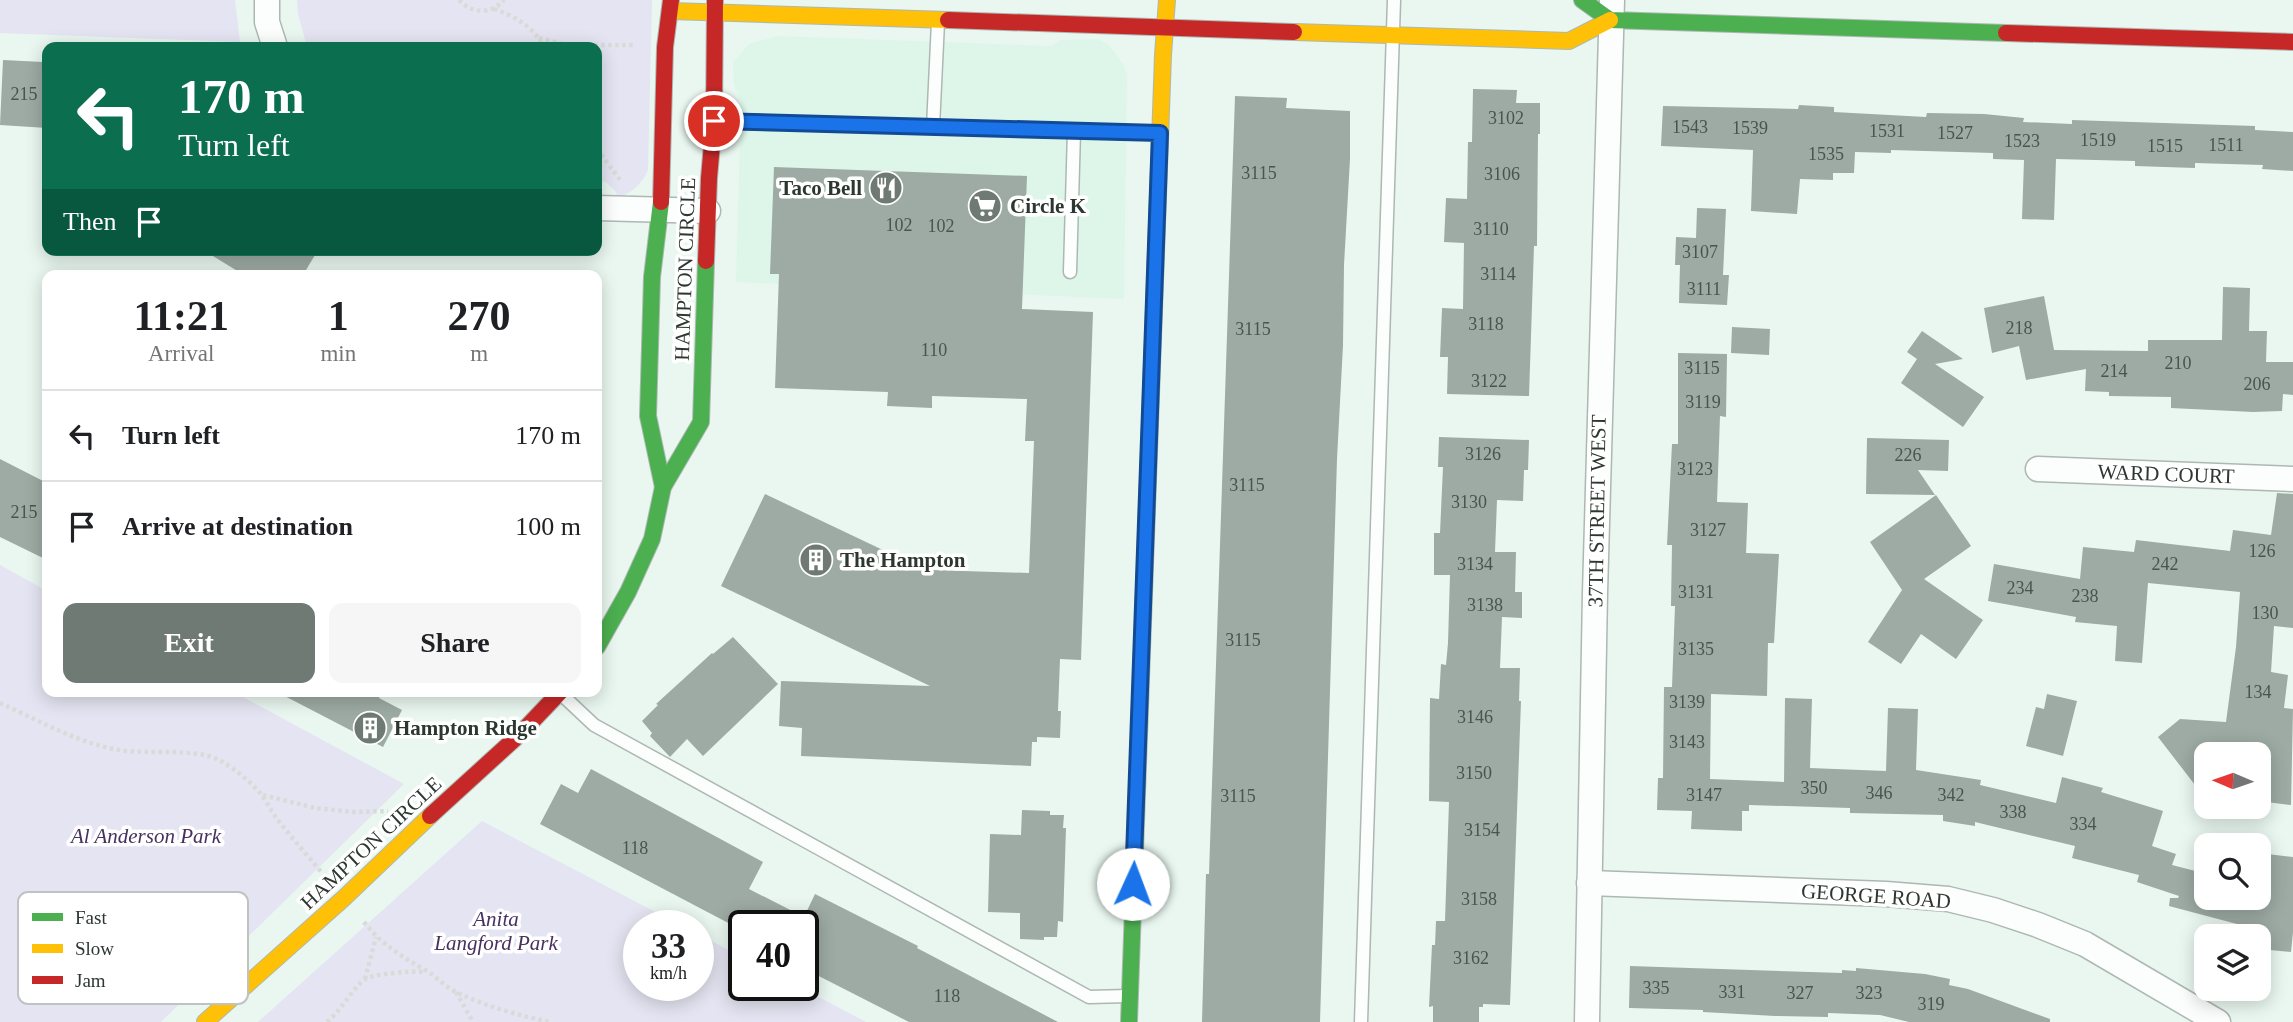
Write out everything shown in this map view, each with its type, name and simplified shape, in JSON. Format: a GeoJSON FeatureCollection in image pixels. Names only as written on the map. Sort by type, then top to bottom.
{"type":"FeatureCollection","features":[{"type":"Feature","properties":{"kind":"street"},"geometry":{"type":"LineString","coordinates":[[267,0],[267,22],[273,42]]}},
{"type":"Feature","properties":{"kind":"street"},"geometry":{"type":"LineString","coordinates":[[1129,1022],[1167,0]]}},
{"type":"Feature","properties":{"kind":"street"},"geometry":{"type":"LineString","coordinates":[[1582,0],[1661,23],[2293,41]]}},
{"type":"Feature","properties":{"kind":"street"},"geometry":{"type":"LineString","coordinates":[[671,6],[938,19],[1569,41],[1611,10]]}},
{"type":"Feature","properties":{"kind":"street","name":"HAMPTON CIRCLE"},"geometry":{"type":"LineString","coordinates":[[663,487],[648,416],[652,277],[661,211],[665,47],[671,6]]}},
{"type":"Feature","properties":{"kind":"street","name":"HAMPTON CIRCLE"},"geometry":{"type":"LineString","coordinates":[[602,638],[628,593],[652,539],[663,487],[701,422],[708,211],[714,121],[714,6]]}},
{"type":"Feature","properties":{"kind":"street","name":"37TH STREET WEST"},"geometry":{"type":"LineString","coordinates":[[1587,1022],[1611,10]]}},
{"type":"Feature","properties":{"kind":"street"},"geometry":{"type":"LineString","coordinates":[[602,208],[708,211]]}},
{"type":"Feature","properties":{"kind":"street","name":"WARD COURT"},"geometry":{"type":"LineString","coordinates":[[2038,469],[2293,479]]}},
{"type":"Feature","properties":{"kind":"street","name":"HAMPTON CIRCLE"},"geometry":{"type":"LineString","coordinates":[[248,984],[344,898],[556,697]]}},
{"type":"Feature","properties":{"kind":"street","name":"GEORGE ROAD"},"geometry":{"type":"LineString","coordinates":[[1589,883],[1886,894],[1948,899],[1993,910],[2085,944],[2218,1022]]}},
{"type":"Feature","properties":{"kind":"street","name":"HAMPTON CIRCLE"},"geometry":{"type":"LineString","coordinates":[[205,1022],[225,1004]]}},
{"type":"Feature","properties":{"kind":"lane"},"geometry":{"type":"LineString","coordinates":[[1362,1022],[1394,0]]}},
{"type":"Feature","properties":{"kind":"lane"},"geometry":{"type":"LineString","coordinates":[[933,127],[938,19]]}},
{"type":"Feature","properties":{"kind":"lane"},"geometry":{"type":"LineString","coordinates":[[714,121],[1160,133]]}},
{"type":"Feature","properties":{"kind":"lane"},"geometry":{"type":"LineString","coordinates":[[1070,272],[1074,131]]}},
{"type":"Feature","properties":{"kind":"lane"},"geometry":{"type":"LineString","coordinates":[[566,697],[594,725],[1089,997],[1129,996]]}},
{"type":"Feature","properties":{"kind":"path"},"geometry":{"type":"LineString","coordinates":[[459,0],[467,8],[476,11],[495,9],[515,16],[541,42]]}},
{"type":"Feature","properties":{"kind":"path"},"geometry":{"type":"LineString","coordinates":[[495,9],[504,0]]}},
{"type":"Feature","properties":{"kind":"path"},"geometry":{"type":"LineString","coordinates":[[539,38],[555,42]]}},
{"type":"Feature","properties":{"kind":"path"},"geometry":{"type":"LineString","coordinates":[[602,45],[642,46]]}},
{"type":"Feature","properties":{"kind":"path"},"geometry":{"type":"LineString","coordinates":[[602,155],[626,186]]}},
{"type":"Feature","properties":{"kind":"path"},"geometry":{"type":"LineString","coordinates":[[0,703],[61,732],[115,750],[144,754],[196,754],[218,759],[262,795],[274,815],[329,880]]}},
{"type":"Feature","properties":{"kind":"path"},"geometry":{"type":"LineString","coordinates":[[262,795],[315,808],[354,812],[388,810]]}},
{"type":"Feature","properties":{"kind":"path"},"geometry":{"type":"LineString","coordinates":[[361,919],[376,937],[401,957],[456,992],[530,1018],[550,1022]]}},
{"type":"Feature","properties":{"kind":"path"},"geometry":{"type":"LineString","coordinates":[[327,1022],[365,979],[376,937]]}},
{"type":"Feature","properties":{"kind":"path"},"geometry":{"type":"LineString","coordinates":[[365,979],[407,971],[429,973]]}},
{"type":"Feature","properties":{"kind":"path"},"geometry":{"type":"LineString","coordinates":[[456,992],[473,1022]]}},
{"type":"Feature","properties":{"kind":"shaded area"},"geometry":{"type":"Polygon","coordinates":[[[778,36],[1051,46],[1061,40],[1098,39],[1109,45],[1124,65],[1127,76],[1124,299],[736,282],[741,103],[734,85],[733,63],[749,44],[778,36]]]}},
{"type":"Feature","properties":{"kind":"green space"},"geometry":{"type":"Polygon","coordinates":[[[0,0],[235,0],[240,42],[0,33],[0,0]]]}},
{"type":"Feature","properties":{"kind":"green space"},"geometry":{"type":"Polygon","coordinates":[[[297,0],[652,0],[646,175],[636,187],[618,198],[616,192],[602,182],[602,42],[306,42],[297,0]]]}},
{"type":"Feature","properties":{"kind":"green space","name":"Al Anderson Park"},"geometry":{"type":"Polygon","coordinates":[[[0,565],[42,588],[42,697],[243,697],[404,784],[248,937],[248,892],[18,892],[18,1004],[179,1004],[161,1022],[0,1022],[0,565]]]}},
{"type":"Feature","properties":{"kind":"green space","name":"Anita Langford Park"},"geometry":{"type":"Polygon","coordinates":[[[482,821],[652,910],[623,910],[623,1001],[714,1001],[714,942],[728,950],[728,1001],[819,1001],[819,997],[866,1022],[258,1022],[482,821]]]}},
{"type":"Feature","properties":{"kind":"building"},"geometry":{"type":"Polygon","coordinates":[[[3,60],[42,62],[42,128],[0,125],[3,60]]]}},
{"type":"Feature","properties":{"kind":"building"},"geometry":{"type":"Polygon","coordinates":[[[1473,89],[1517,90],[1516,103],[1540,103],[1537,246],[1534,246],[1529,396],[1447,394],[1448,357],[1440,357],[1442,308],[1463,309],[1464,243],[1444,242],[1446,198],[1467,199],[1468,142],[1472,142],[1473,89]]]}},
{"type":"Feature","properties":{"kind":"building"},"geometry":{"type":"Polygon","coordinates":[[[1235,96],[1287,98],[1286,108],[1350,111],[1320,1022],[1202,1022],[1235,96]]]}},
{"type":"Feature","properties":{"kind":"building"},"geometry":{"type":"Polygon","coordinates":[[[1799,105],[1834,107],[1834,112],[1926,117],[1927,113],[1984,114],[2024,118],[2023,122],[2072,124],[2072,120],[2255,126],[2255,130],[2293,132],[2293,171],[2262,169],[2263,165],[2195,163],[2195,168],[2135,166],[2135,161],[2056,159],[2054,220],[2022,219],[2024,160],[1993,159],[1993,153],[1891,150],[1891,153],[1855,152],[1854,173],[1833,173],[1833,180],[1800,179],[1797,214],[1751,211],[1753,150],[1661,146],[1663,106],[1798,109],[1799,105]]]}},
{"type":"Feature","properties":{"kind":"building"},"geometry":{"type":"Polygon","coordinates":[[[774,167],[1027,176],[1022,309],[1093,312],[1081,660],[1060,659],[1060,738],[1037,737],[1037,742],[1032,742],[1031,766],[801,756],[802,728],[779,726],[781,681],[930,686],[721,586],[765,494],[885,551],[899,552],[899,569],[1029,573],[1034,441],[1025,441],[1027,399],[932,396],[932,408],[887,406],[888,392],[775,388],[779,274],[770,274],[774,167]]]}},
{"type":"Feature","properties":{"kind":"building"},"geometry":{"type":"Polygon","coordinates":[[[1697,208],[1726,209],[1723,275],[1729,275],[1727,305],[1679,303],[1680,265],[1675,265],[1676,237],[1696,238],[1697,208]]]}},
{"type":"Feature","properties":{"kind":"building"},"geometry":{"type":"Polygon","coordinates":[[[213,256],[314,256],[306,270],[236,270],[213,256]]]}},
{"type":"Feature","properties":{"kind":"building"},"geometry":{"type":"Polygon","coordinates":[[[2223,287],[2250,288],[2249,331],[2267,331],[2266,362],[2293,362],[2293,395],[2283,394],[2282,411],[2171,408],[2171,397],[2109,396],[2109,392],[2085,391],[2086,369],[2026,380],[2019,346],[1992,353],[1984,308],[2044,296],[2054,350],[2148,351],[2148,340],[2222,340],[2223,287]]]}},
{"type":"Feature","properties":{"kind":"building"},"geometry":{"type":"Polygon","coordinates":[[[1732,327],[1770,329],[1769,355],[1731,353],[1732,327]]]}},
{"type":"Feature","properties":{"kind":"building"},"geometry":{"type":"Polygon","coordinates":[[[1922,331],[1963,359],[1935,364],[1984,397],[1963,427],[1901,383],[1917,359],[1907,352],[1922,331]]]}},
{"type":"Feature","properties":{"kind":"building"},"geometry":{"type":"Polygon","coordinates":[[[1678,353],[1727,354],[1726,417],[1720,416],[1717,502],[1748,503],[1746,553],[1779,554],[1774,643],[1768,643],[1767,696],[1711,694],[1710,779],[1784,782],[1785,698],[1812,699],[1810,768],[1886,771],[1888,708],[1918,709],[1916,770],[1981,780],[1980,785],[2056,803],[2062,777],[2103,788],[2101,792],[2163,811],[2152,846],[2176,854],[2172,865],[2194,871],[2194,910],[2271,910],[2271,854],[2293,857],[2291,952],[2271,950],[2271,924],[2237,924],[2169,906],[2170,898],[2179,896],[2137,882],[2139,875],[2072,858],[2075,846],[1975,822],[1975,826],[1943,821],[1943,815],[1850,813],[1850,808],[1749,805],[1749,811],[1742,811],[1742,831],[1691,829],[1692,811],[1657,810],[1658,778],[1663,778],[1664,687],[1672,687],[1675,606],[1671,606],[1672,545],[1667,545],[1672,444],[1678,444],[1678,353]]]}},
{"type":"Feature","properties":{"kind":"building"},"geometry":{"type":"Polygon","coordinates":[[[1439,437],[1529,440],[1523,501],[1497,500],[1495,552],[1516,552],[1515,592],[1522,592],[1522,618],[1502,617],[1500,668],[1520,668],[1521,701],[1510,1005],[1483,1004],[1483,1007],[1479,1007],[1479,1022],[1433,1022],[1433,1006],[1429,1007],[1436,921],[1445,921],[1449,802],[1429,801],[1430,698],[1439,699],[1441,664],[1446,665],[1450,575],[1434,575],[1434,533],[1440,533],[1443,467],[1438,467],[1439,437]]]}},
{"type":"Feature","properties":{"kind":"building"},"geometry":{"type":"Polygon","coordinates":[[[1867,438],[1949,440],[1948,471],[1918,470],[1935,495],[1866,494],[1867,438]]]}},
{"type":"Feature","properties":{"kind":"building"},"geometry":{"type":"Polygon","coordinates":[[[0,459],[42,480],[42,558],[0,537],[0,459]]]}},
{"type":"Feature","properties":{"kind":"building"},"geometry":{"type":"Polygon","coordinates":[[[2277,493],[2293,494],[2293,628],[2274,626],[2271,672],[2288,675],[2284,708],[2293,709],[2291,805],[2272,803],[2272,742],[2194,742],[2194,784],[2158,737],[2180,719],[2226,722],[2240,592],[2148,583],[2142,663],[2115,661],[2117,626],[2075,622],[2076,617],[1988,601],[1994,564],[2080,579],[2083,547],[2134,552],[2136,540],[2230,551],[2233,530],[2271,535],[2277,493]]]}},
{"type":"Feature","properties":{"kind":"building"},"geometry":{"type":"Polygon","coordinates":[[[1936,495],[1971,546],[1924,579],[1983,620],[1956,659],[1921,634],[1901,664],[1868,642],[1902,590],[1870,542],[1936,495]]]}},
{"type":"Feature","properties":{"kind":"building"},"geometry":{"type":"Polygon","coordinates":[[[733,637],[778,684],[703,756],[687,739],[670,757],[650,736],[652,733],[642,721],[658,705],[656,704],[733,637]]]}},
{"type":"Feature","properties":{"kind":"building"},"geometry":{"type":"Polygon","coordinates":[[[2047,694],[2077,701],[2063,756],[2026,746],[2036,707],[2044,709],[2047,694]]]}},
{"type":"Feature","properties":{"kind":"building","name":"Hampton Ridge"},"geometry":{"type":"Polygon","coordinates":[[[287,697],[379,697],[402,710],[383,747],[287,697]]]}},
{"type":"Feature","properties":{"kind":"building"},"geometry":{"type":"Polygon","coordinates":[[[591,769],[763,862],[749,889],[790,910],[728,910],[728,923],[714,915],[714,910],[704,910],[540,824],[561,784],[578,793],[591,769]]]}},
{"type":"Feature","properties":{"kind":"building"},"geometry":{"type":"Polygon","coordinates":[[[1022,810],[1050,811],[1050,815],[1064,815],[1063,828],[1066,828],[1063,922],[1058,921],[1057,937],[1044,937],[1044,940],[1020,939],[1020,913],[988,912],[990,834],[1021,835],[1022,810]]]}},
{"type":"Feature","properties":{"kind":"building"},"geometry":{"type":"Polygon","coordinates":[[[815,894],[1058,1022],[909,1022],[819,976],[819,910],[807,910],[815,894]]]}},
{"type":"Feature","properties":{"kind":"building"},"geometry":{"type":"Polygon","coordinates":[[[1630,966],[1842,973],[1842,970],[1856,971],[1856,968],[1925,974],[1950,979],[1949,985],[1968,989],[2050,1019],[2050,1022],[1909,1022],[1880,1015],[1828,1013],[1828,1017],[1775,1016],[1629,1008],[1630,966]]]}},
{"type":"Feature","properties":{"kind":"traffic: fast"},"geometry":{"type":"LineString","coordinates":[[1582,0],[1610,20],[2006,33]]}},
{"type":"Feature","properties":{"kind":"traffic: fast"},"geometry":{"type":"LineString","coordinates":[[661,202],[652,277],[648,416],[663,487]]}},
{"type":"Feature","properties":{"kind":"traffic: fast"},"geometry":{"type":"LineString","coordinates":[[602,638],[628,592],[652,539],[663,487],[701,422],[706,261]]}},
{"type":"Feature","properties":{"kind":"traffic: fast"},"geometry":{"type":"LineString","coordinates":[[1129,1022],[1145,565]]}},
{"type":"Feature","properties":{"kind":"traffic: slow"},"geometry":{"type":"LineString","coordinates":[[1145,565],[1167,0]]}},
{"type":"Feature","properties":{"kind":"traffic: slow"},"geometry":{"type":"LineString","coordinates":[[671,11],[948,20]]}},
{"type":"Feature","properties":{"kind":"traffic: slow"},"geometry":{"type":"LineString","coordinates":[[1294,32],[1569,41],[1610,20]]}},
{"type":"Feature","properties":{"kind":"traffic: slow"},"geometry":{"type":"LineString","coordinates":[[248,984],[430,816]]}},
{"type":"Feature","properties":{"kind":"traffic: slow"},"geometry":{"type":"LineString","coordinates":[[205,1022],[225,1004]]}},
{"type":"Feature","properties":{"kind":"traffic: jam"},"geometry":{"type":"LineString","coordinates":[[661,202],[665,47],[671,0]]}},
{"type":"Feature","properties":{"kind":"traffic: jam"},"geometry":{"type":"LineString","coordinates":[[706,261],[714,121],[715,0]]}},
{"type":"Feature","properties":{"kind":"traffic: jam"},"geometry":{"type":"LineString","coordinates":[[948,20],[1294,32]]}},
{"type":"Feature","properties":{"kind":"traffic: jam"},"geometry":{"type":"LineString","coordinates":[[2006,33],[2293,42]]}},
{"type":"Feature","properties":{"kind":"traffic: jam"},"geometry":{"type":"LineString","coordinates":[[430,816],[520,734],[555,697]]}},
{"type":"Feature","properties":{"kind":"place","name":"Taco Bell"},"geometry":{"type":"Point","coordinates":[886,188]}},
{"type":"Feature","properties":{"kind":"place","name":"Circle K"},"geometry":{"type":"Point","coordinates":[985,206]}},
{"type":"Feature","properties":{"kind":"place","name":"The Hampton"},"geometry":{"type":"Point","coordinates":[816,560]}},
{"type":"Feature","properties":{"kind":"place","name":"Hampton Ridge"},"geometry":{"type":"Point","coordinates":[370,728]}},
{"type":"Feature","properties":{"kind":"route"},"geometry":{"type":"LineString","coordinates":[[714,121],[1160,133],[1133,884]]}}]}
